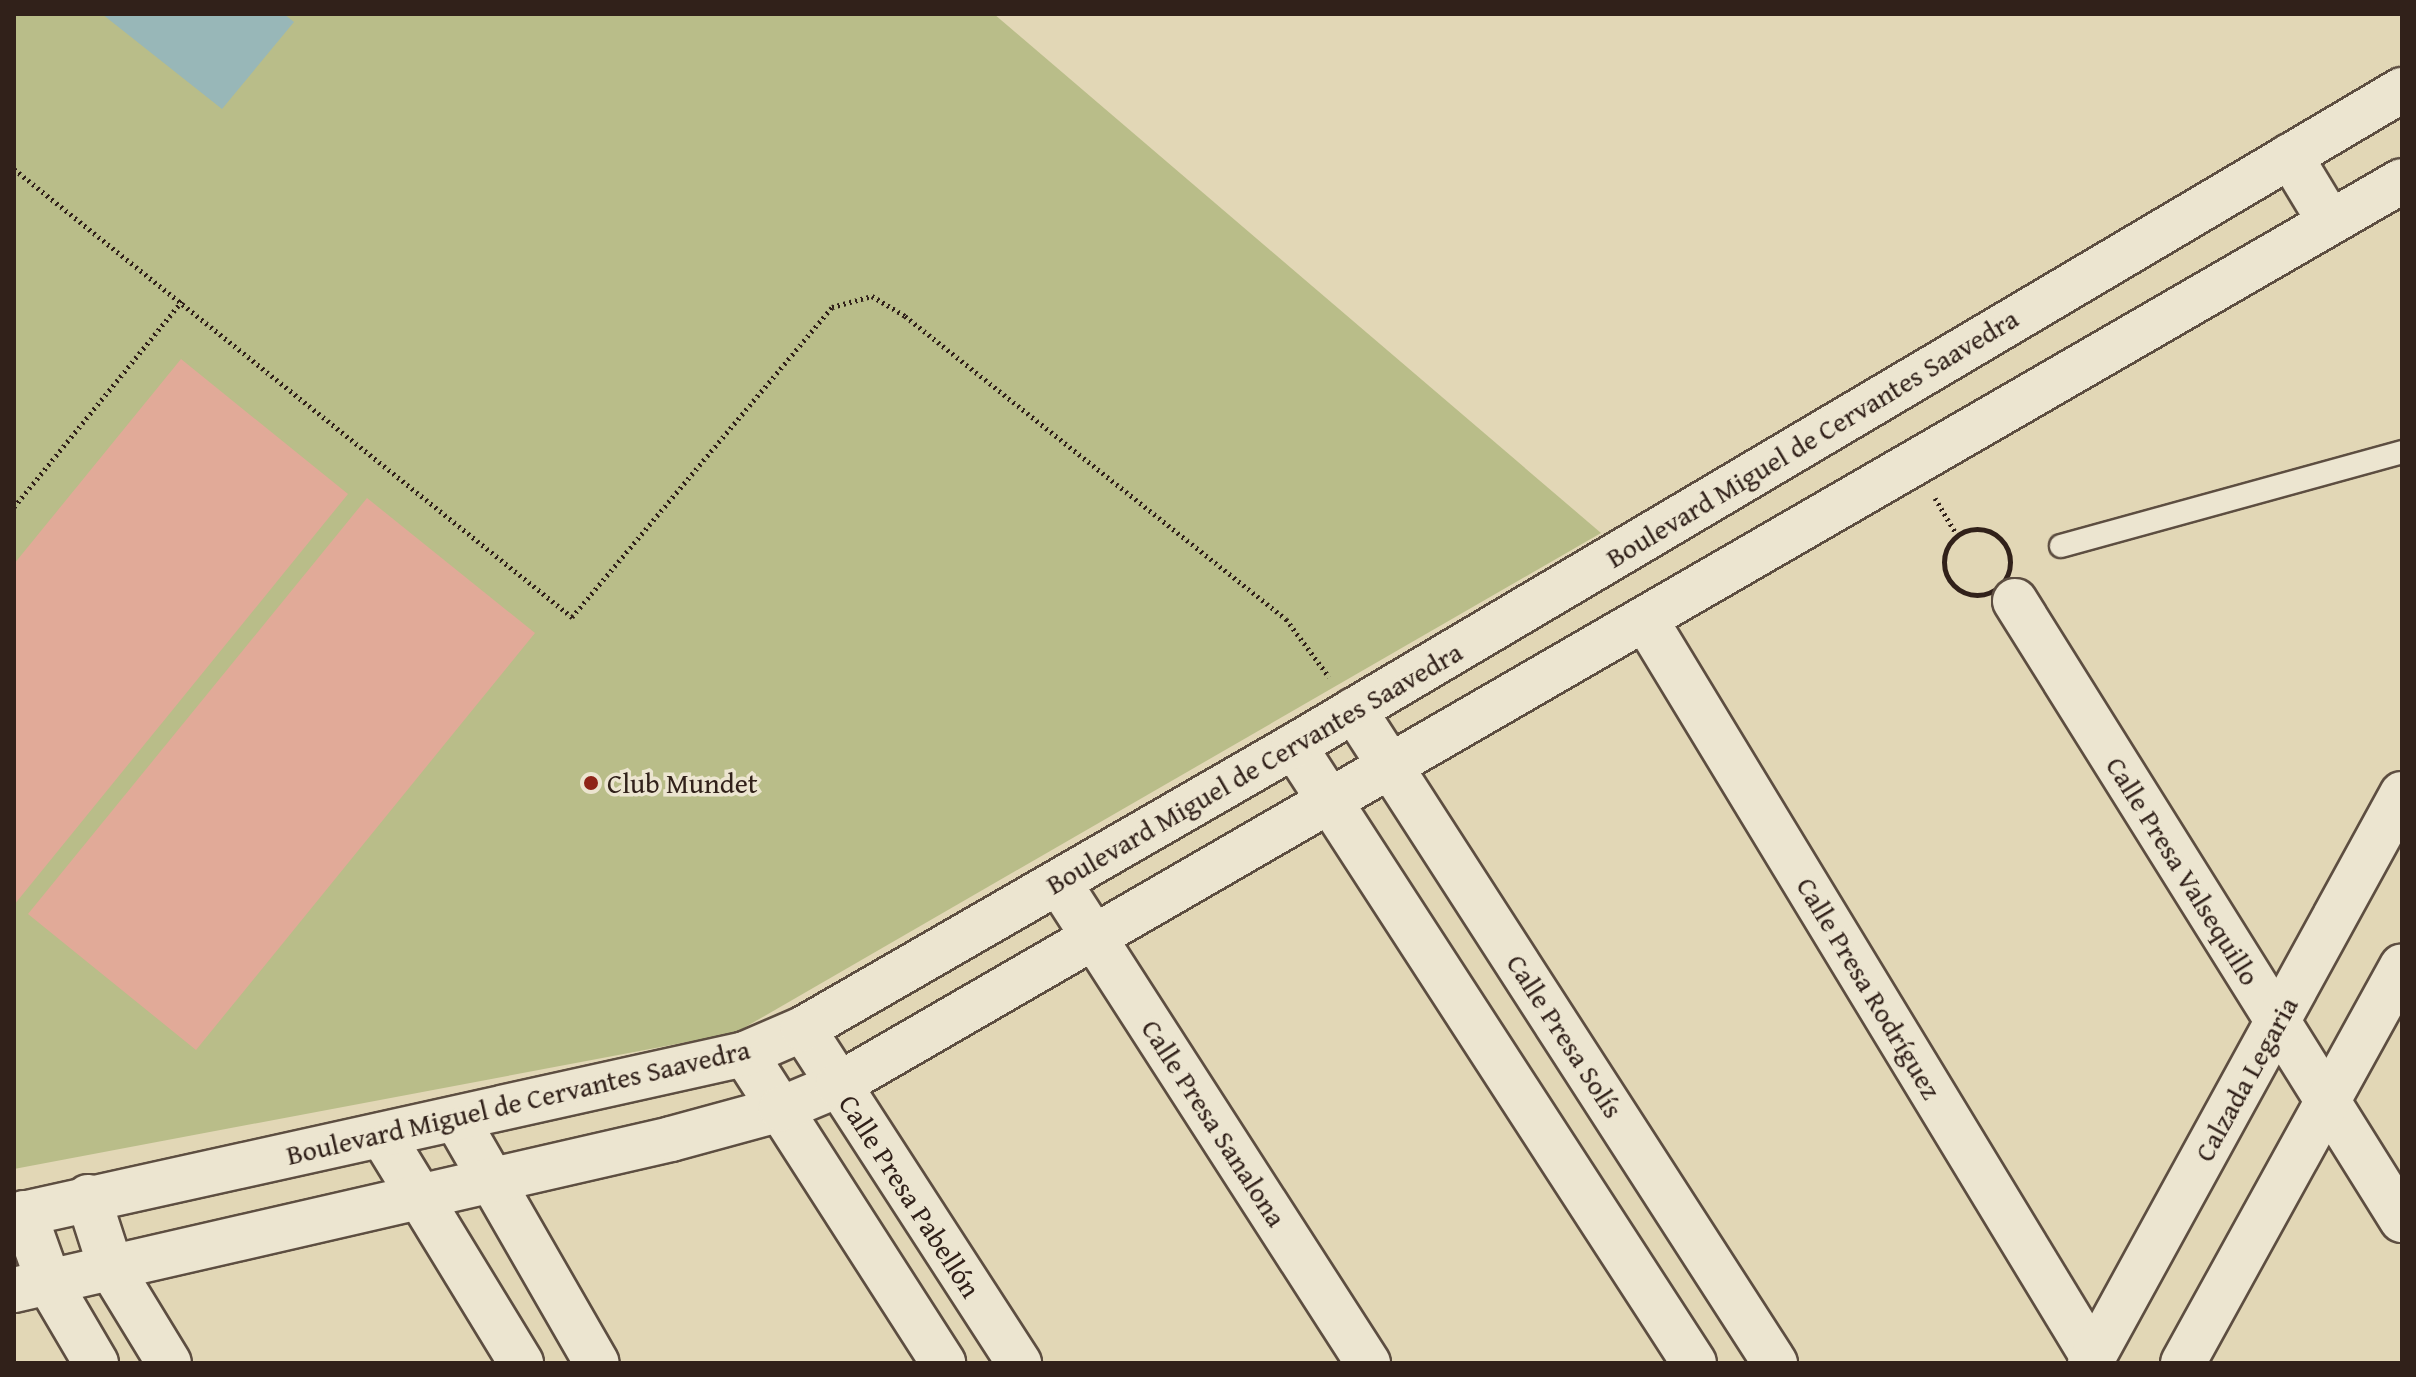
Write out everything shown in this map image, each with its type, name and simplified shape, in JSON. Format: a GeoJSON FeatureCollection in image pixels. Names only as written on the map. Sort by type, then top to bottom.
{"type":"FeatureCollection","features":[{"type":"Feature","properties":{"kind":"main road","name":"Boulevard Miguel de Cervantes Saavedra"},"geometry":{"type":"LineString","coordinates":[[19,1214],[457,1120],[745,1054],[803,1029],[1294,746],[2402,90]]}},
{"type":"Feature","properties":{"kind":"main road"},"geometry":{"type":"LineString","coordinates":[[2290,156],[2330,222]]}},
{"type":"Feature","properties":{"kind":"main road"},"geometry":{"type":"LineString","coordinates":[[32,1286],[493,1181],[781,1109],[838,1085],[1096,940],[1390,765],[2402,181]]}},
{"type":"Feature","properties":{"kind":"main road","name":"Calle Presa Valsequillo"},"geometry":{"type":"LineString","coordinates":[[2009,592],[2402,1220]]}},
{"type":"Feature","properties":{"kind":"main road","name":"Calle Presa Rodríguez"},"geometry":{"type":"LineString","coordinates":[[1645,619],[2070,1320],[2091,1360]]}},
{"type":"Feature","properties":{"kind":"main road","name":"Calle Presa Solís"},"geometry":{"type":"LineString","coordinates":[[1354,710],[1775,1363]]}},
{"type":"Feature","properties":{"kind":"main road"},"geometry":{"type":"LineString","coordinates":[[1294,746],[1328,803],[1694,1363]]}},
{"type":"Feature","properties":{"kind":"main road","name":"Calzada Legaria"},"geometry":{"type":"LineString","coordinates":[[2091,1360],[2402,794]]}},
{"type":"Feature","properties":{"kind":"main road","name":"Calle Presa Sanalona"},"geometry":{"type":"LineString","coordinates":[[1059,883],[1368,1363]]}},
{"type":"Feature","properties":{"kind":"main road"},"geometry":{"type":"LineString","coordinates":[[2183,1363],[2402,966]]}},
{"type":"Feature","properties":{"kind":"main road","name":"Calle Presa Pabellón"},"geometry":{"type":"LineString","coordinates":[[803,1029],[1019,1363]]}},
{"type":"Feature","properties":{"kind":"main road"},"geometry":{"type":"LineString","coordinates":[[745,1054],[943,1363]]}},
{"type":"Feature","properties":{"kind":"main road"},"geometry":{"type":"LineString","coordinates":[[457,1120],[597,1363]]}},
{"type":"Feature","properties":{"kind":"main road"},"geometry":{"type":"LineString","coordinates":[[382,1135],[521,1363]]}},
{"type":"Feature","properties":{"kind":"main road"},"geometry":{"type":"LineString","coordinates":[[88,1197],[111,1268],[169,1363]]}},
{"type":"Feature","properties":{"kind":"main road"},"geometry":{"type":"LineString","coordinates":[[19,1214],[32,1286],[96,1363]]}},
{"type":"Feature","properties":{"kind":"lane"},"geometry":{"type":"LineString","coordinates":[[2061,546],[2402,452]]}},
{"type":"Feature","properties":{"kind":"path"},"geometry":{"type":"LineString","coordinates":[[14,169],[572,617],[832,307],[872,296],[905,316],[1286,619],[1354,710]]}},
{"type":"Feature","properties":{"kind":"path"},"geometry":{"type":"LineString","coordinates":[[14,507],[182,301]]}},
{"type":"Feature","properties":{"kind":"path"},"geometry":{"type":"LineString","coordinates":[[1975,528],[1993,533],[2007,547],[2011,565],[2009,592],[1978,594],[1952,586],[1943,569],[1945,550],[1957,535],[1975,528]]}},
{"type":"Feature","properties":{"kind":"green space","name":"Club Mundet"},"geometry":{"type":"Polygon","coordinates":[[[14,14],[994,14],[1601,533],[735,1033],[14,1169],[14,14]]]}},
{"type":"Feature","properties":{"kind":"water"},"geometry":{"type":"Polygon","coordinates":[[[102,14],[284,14],[294,22],[222,109],[102,14]]]}},
{"type":"Feature","properties":{"kind":"building"},"geometry":{"type":"Polygon","coordinates":[[[181,359],[348,494],[14,905],[14,564],[181,359]]]}},
{"type":"Feature","properties":{"kind":"building"},"geometry":{"type":"Polygon","coordinates":[[[367,498],[535,633],[196,1050],[28,914],[367,498]]]}},
{"type":"Feature","properties":{"kind":"place","name":"Club Mundet"},"geometry":{"type":"Point","coordinates":[591,783]}}]}
